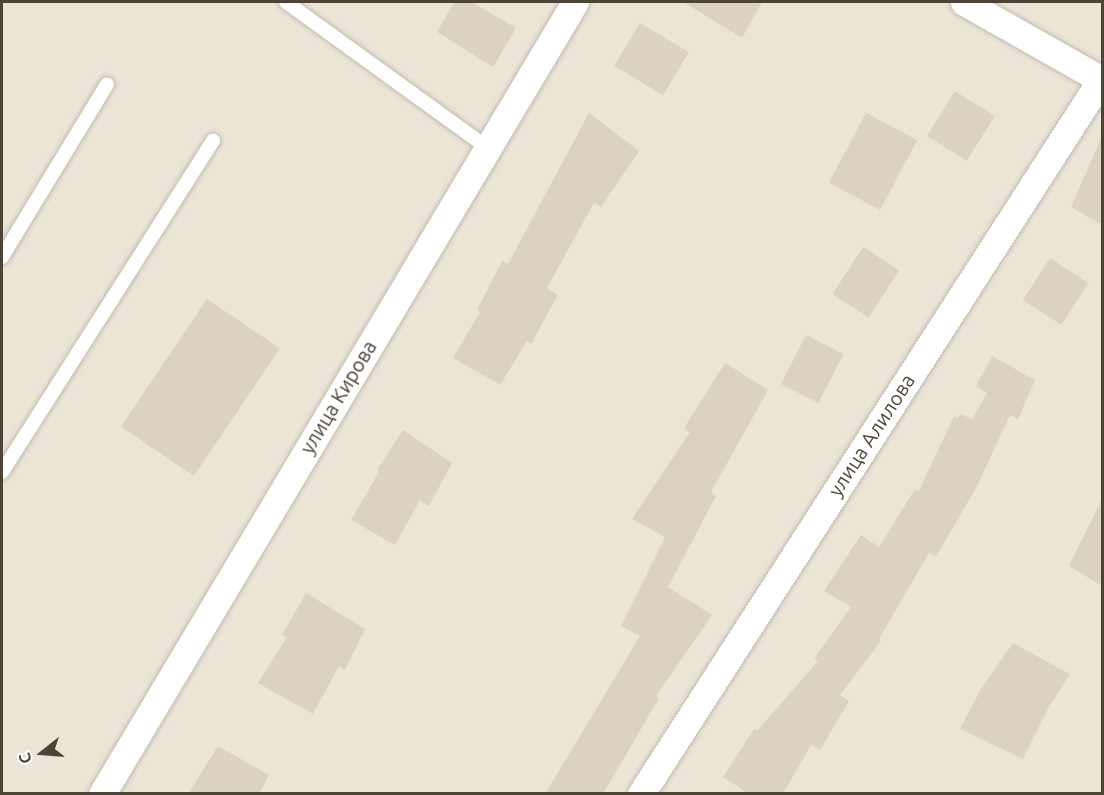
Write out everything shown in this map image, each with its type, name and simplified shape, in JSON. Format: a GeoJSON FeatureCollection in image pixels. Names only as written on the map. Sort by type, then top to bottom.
{"type":"FeatureCollection","features":[{"type":"Feature","properties":{"kind":"street","name":"улица Кирова"},"geometry":{"type":"LineString","coordinates":[[102,794],[486,147],[575,2]]}},
{"type":"Feature","properties":{"kind":"street"},"geometry":{"type":"LineString","coordinates":[[964,2],[1102,79]]}},
{"type":"Feature","properties":{"kind":"street","name":"улица Алилова"},"geometry":{"type":"LineString","coordinates":[[641,794],[1102,79]]}},
{"type":"Feature","properties":{"kind":"lane"},"geometry":{"type":"LineString","coordinates":[[286,2],[486,147]]}},
{"type":"Feature","properties":{"kind":"lane"},"geometry":{"type":"LineString","coordinates":[[2,257],[107,84]]}},
{"type":"Feature","properties":{"kind":"lane"},"geometry":{"type":"LineString","coordinates":[[2,472],[213,141]]}},
{"type":"Feature","properties":{"kind":"shaded area"},"geometry":{"type":"Polygon","coordinates":[[[2,2],[1102,2],[1102,793],[2,793],[2,2]]]}},
{"type":"Feature","properties":{"kind":"building"},"geometry":{"type":"Polygon","coordinates":[[[454,2],[472,2],[516,28],[493,67],[437,32],[454,2]]]}},
{"type":"Feature","properties":{"kind":"building"},"geometry":{"type":"Polygon","coordinates":[[[683,2],[762,2],[742,38],[683,2]]]}},
{"type":"Feature","properties":{"kind":"building"},"geometry":{"type":"Polygon","coordinates":[[[640,23],[689,52],[663,95],[614,66],[640,23]]]}},
{"type":"Feature","properties":{"kind":"building"},"geometry":{"type":"Polygon","coordinates":[[[955,91],[995,116],[967,161],[927,136],[955,91]]]}},
{"type":"Feature","properties":{"kind":"building"},"geometry":{"type":"Polygon","coordinates":[[[589,113],[639,151],[601,207],[594,203],[547,288],[558,295],[531,344],[527,341],[500,385],[453,358],[480,312],[477,310],[502,261],[508,264],[589,113]]]}},
{"type":"Feature","properties":{"kind":"building"},"geometry":{"type":"Polygon","coordinates":[[[866,113],[917,140],[880,210],[829,183],[866,113]]]}},
{"type":"Feature","properties":{"kind":"building"},"geometry":{"type":"Polygon","coordinates":[[[1102,136],[1102,225],[1071,207],[1102,136]]]}},
{"type":"Feature","properties":{"kind":"building"},"geometry":{"type":"Polygon","coordinates":[[[863,247],[899,270],[869,317],[833,294],[863,247]]]}},
{"type":"Feature","properties":{"kind":"building"},"geometry":{"type":"Polygon","coordinates":[[[1050,258],[1089,283],[1061,325],[1023,300],[1050,258]]]}},
{"type":"Feature","properties":{"kind":"building"},"geometry":{"type":"Polygon","coordinates":[[[207,299],[280,348],[194,476],[121,427],[207,299]]]}},
{"type":"Feature","properties":{"kind":"building"},"geometry":{"type":"Polygon","coordinates":[[[806,335],[843,354],[818,403],[781,384],[806,335]]]}},
{"type":"Feature","properties":{"kind":"building"},"geometry":{"type":"Polygon","coordinates":[[[992,356],[1035,380],[1018,419],[1010,415],[976,488],[936,557],[929,553],[879,639],[881,641],[840,695],[849,701],[820,750],[811,745],[783,794],[749,794],[723,777],[754,729],[757,731],[818,661],[814,659],[851,607],[824,591],[861,535],[879,547],[915,489],[919,491],[954,416],[958,418],[960,414],[972,419],[987,393],[976,386],[992,356]]]}},
{"type":"Feature","properties":{"kind":"building"},"geometry":{"type":"Polygon","coordinates":[[[725,363],[768,390],[711,492],[716,496],[668,587],[712,615],[656,696],[659,698],[603,794],[545,794],[640,636],[621,626],[665,537],[632,519],[690,432],[684,428],[725,363]]]}},
{"type":"Feature","properties":{"kind":"building"},"geometry":{"type":"Polygon","coordinates":[[[403,430],[452,463],[429,506],[420,500],[395,545],[351,520],[379,472],[377,470],[403,430]]]}},
{"type":"Feature","properties":{"kind":"building"},"geometry":{"type":"Polygon","coordinates":[[[1102,499],[1102,586],[1069,566],[1102,499]]]}},
{"type":"Feature","properties":{"kind":"building"},"geometry":{"type":"Polygon","coordinates":[[[306,593],[365,629],[345,670],[339,666],[313,714],[258,683],[287,637],[282,635],[306,593]]]}},
{"type":"Feature","properties":{"kind":"building"},"geometry":{"type":"Polygon","coordinates":[[[1013,643],[1070,674],[1049,707],[1023,759],[960,729],[982,687],[1013,643]]]}},
{"type":"Feature","properties":{"kind":"building"},"geometry":{"type":"Polygon","coordinates":[[[218,746],[269,775],[259,794],[188,794],[218,746]]]}}]}
